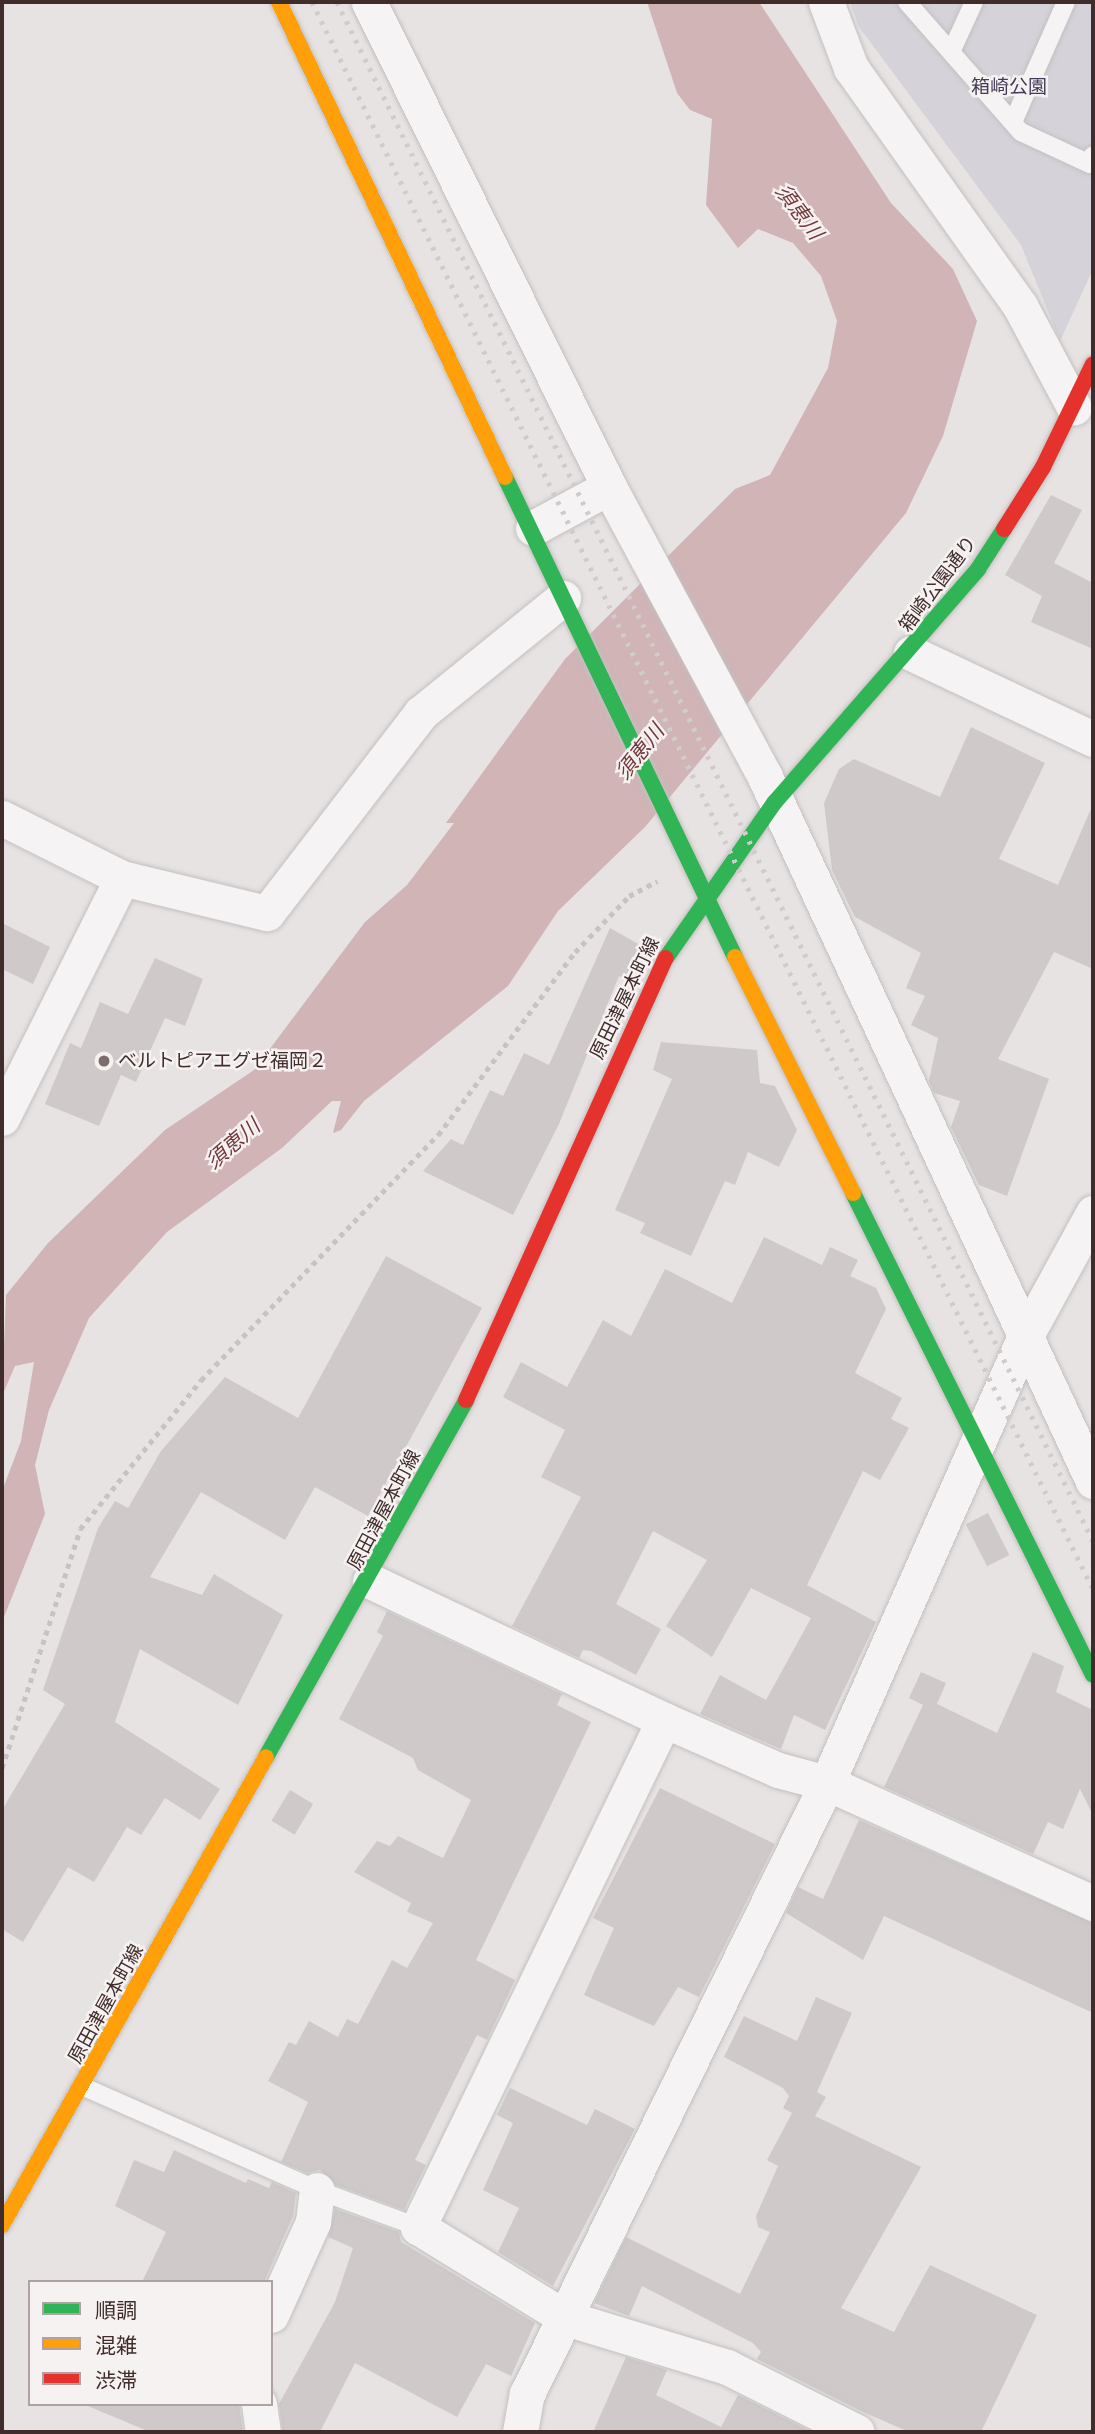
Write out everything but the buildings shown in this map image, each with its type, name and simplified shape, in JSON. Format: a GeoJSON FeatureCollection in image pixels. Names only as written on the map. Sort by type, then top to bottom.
{"type":"FeatureCollection","features":[{"type":"Feature","properties":{"kind":"street"},"geometry":{"type":"LineString","coordinates":[[279,2],[533,528],[579,636],[705,897],[979,1438],[1093,1675]]}},
{"type":"Feature","properties":{"kind":"street"},"geometry":{"type":"LineString","coordinates":[[369,2],[609,487],[649,555],[770,789],[1024,1339],[1093,1481]]}},
{"type":"Feature","properties":{"kind":"street"},"geometry":{"type":"LineString","coordinates":[[825,2],[851,68],[1020,306],[1074,407]]}},
{"type":"Feature","properties":{"kind":"street","name":"箱崎公園通り"},"geometry":{"type":"LineString","coordinates":[[770,789],[911,653],[1009,523],[1074,407],[1093,363]]}},
{"type":"Feature","properties":{"kind":"street"},"geometry":{"type":"LineString","coordinates":[[533,528],[609,487]]}},
{"type":"Feature","properties":{"kind":"street"},"geometry":{"type":"LineString","coordinates":[[2,818],[122,878],[267,913],[421,713],[564,598]]}},
{"type":"Feature","properties":{"kind":"street"},"geometry":{"type":"LineString","coordinates":[[911,653],[1093,739]]}},
{"type":"Feature","properties":{"kind":"street","name":"原田津屋本町線"},"geometry":{"type":"LineString","coordinates":[[2,2225],[84,2087],[370,1581],[507,1320],[629,1034],[705,897],[770,789]]}},
{"type":"Feature","properties":{"kind":"street"},"geometry":{"type":"LineString","coordinates":[[2,1118],[122,878]]}},
{"type":"Feature","properties":{"kind":"street"},"geometry":{"type":"LineString","coordinates":[[520,2432],[527,2394],[827,1783],[1024,1339],[1093,1213]]}},
{"type":"Feature","properties":{"kind":"street"},"geometry":{"type":"LineString","coordinates":[[370,1581],[664,1720],[778,1770],[827,1783],[1093,1903]]}},
{"type":"Feature","properties":{"kind":"street"},"geometry":{"type":"LineString","coordinates":[[664,1720],[418,2227],[566,2318],[727,2367],[857,2432]]}},
{"type":"Feature","properties":{"kind":"street"},"geometry":{"type":"LineString","coordinates":[[273,2311],[313,2222],[317,2190]]}},
{"type":"Feature","properties":{"kind":"street"},"geometry":{"type":"LineString","coordinates":[[259,2406],[263,2432]]}},
{"type":"Feature","properties":{"kind":"lane"},"geometry":{"type":"LineString","coordinates":[[907,2],[1013,122],[1090,163],[1093,155]]}},
{"type":"Feature","properties":{"kind":"lane"},"geometry":{"type":"LineString","coordinates":[[951,52],[974,2]]}},
{"type":"Feature","properties":{"kind":"lane"},"geometry":{"type":"LineString","coordinates":[[1013,122],[1066,2]]}},
{"type":"Feature","properties":{"kind":"lane"},"geometry":{"type":"LineString","coordinates":[[84,2087],[317,2190],[418,2227]]}},
{"type":"Feature","properties":{"kind":"path"},"geometry":{"type":"LineString","coordinates":[[2,1768],[80,1529],[201,1380],[438,1135],[575,952],[629,896],[690,864]]}},
{"type":"Feature","properties":{"kind":"green space","name":"箱崎公園"},"geometry":{"type":"Polygon","coordinates":[[[850,2],[1093,2],[1093,269],[1060,341],[1021,245],[859,27],[850,2]]]}},
{"type":"Feature","properties":{"kind":"water","name":"須恵川"},"geometry":{"type":"Polygon","coordinates":[[[647,2],[759,2],[891,203],[953,269],[977,321],[943,436],[906,513],[645,827],[558,911],[508,986],[364,1101],[341,1130],[333,1133],[341,1101],[332,1101],[282,1148],[167,1232],[89,1318],[49,1410],[35,1465],[45,1514],[2,1622],[2,1491],[21,1441],[34,1362],[15,1366],[2,1396],[6,1295],[48,1243],[165,1130],[254,1070],[365,922],[407,885],[454,823],[446,823],[565,659],[735,489],[770,475],[828,368],[837,321],[821,276],[793,243],[758,229],[738,248],[706,205],[712,119],[690,110],[677,93],[647,2]]]}},
{"type":"Feature","properties":{"kind":"railway"},"geometry":{"type":"LineString","coordinates":[[312,2],[1093,1589]]}},
{"type":"Feature","properties":{"kind":"railway"},"geometry":{"type":"LineString","coordinates":[[337,2],[1093,1541]]}},
{"type":"Feature","properties":{"kind":"traffic: fast"},"geometry":{"type":"LineString","coordinates":[[505,477],[735,957]]}},
{"type":"Feature","properties":{"kind":"traffic: fast"},"geometry":{"type":"LineString","coordinates":[[666,958],[775,802],[978,569],[1004,529]]}},
{"type":"Feature","properties":{"kind":"traffic: fast"},"geometry":{"type":"LineString","coordinates":[[853,1193],[1093,1675]]}},
{"type":"Feature","properties":{"kind":"traffic: fast"},"geometry":{"type":"LineString","coordinates":[[266,1757],[466,1400]]}},
{"type":"Feature","properties":{"kind":"traffic: slow"},"geometry":{"type":"LineString","coordinates":[[279,2],[505,477]]}},
{"type":"Feature","properties":{"kind":"traffic: slow"},"geometry":{"type":"LineString","coordinates":[[735,957],[853,1193]]}},
{"type":"Feature","properties":{"kind":"traffic: slow"},"geometry":{"type":"LineString","coordinates":[[2,2225],[266,1757]]}},
{"type":"Feature","properties":{"kind":"traffic: jam"},"geometry":{"type":"LineString","coordinates":[[1004,529],[1043,467],[1093,364]]}},
{"type":"Feature","properties":{"kind":"traffic: jam"},"geometry":{"type":"LineString","coordinates":[[466,1400],[666,958]]}},
{"type":"Feature","properties":{"kind":"place","name":"ベルトピアエグゼ福岡２"},"geometry":{"type":"Point","coordinates":[104,1061]}}]}
